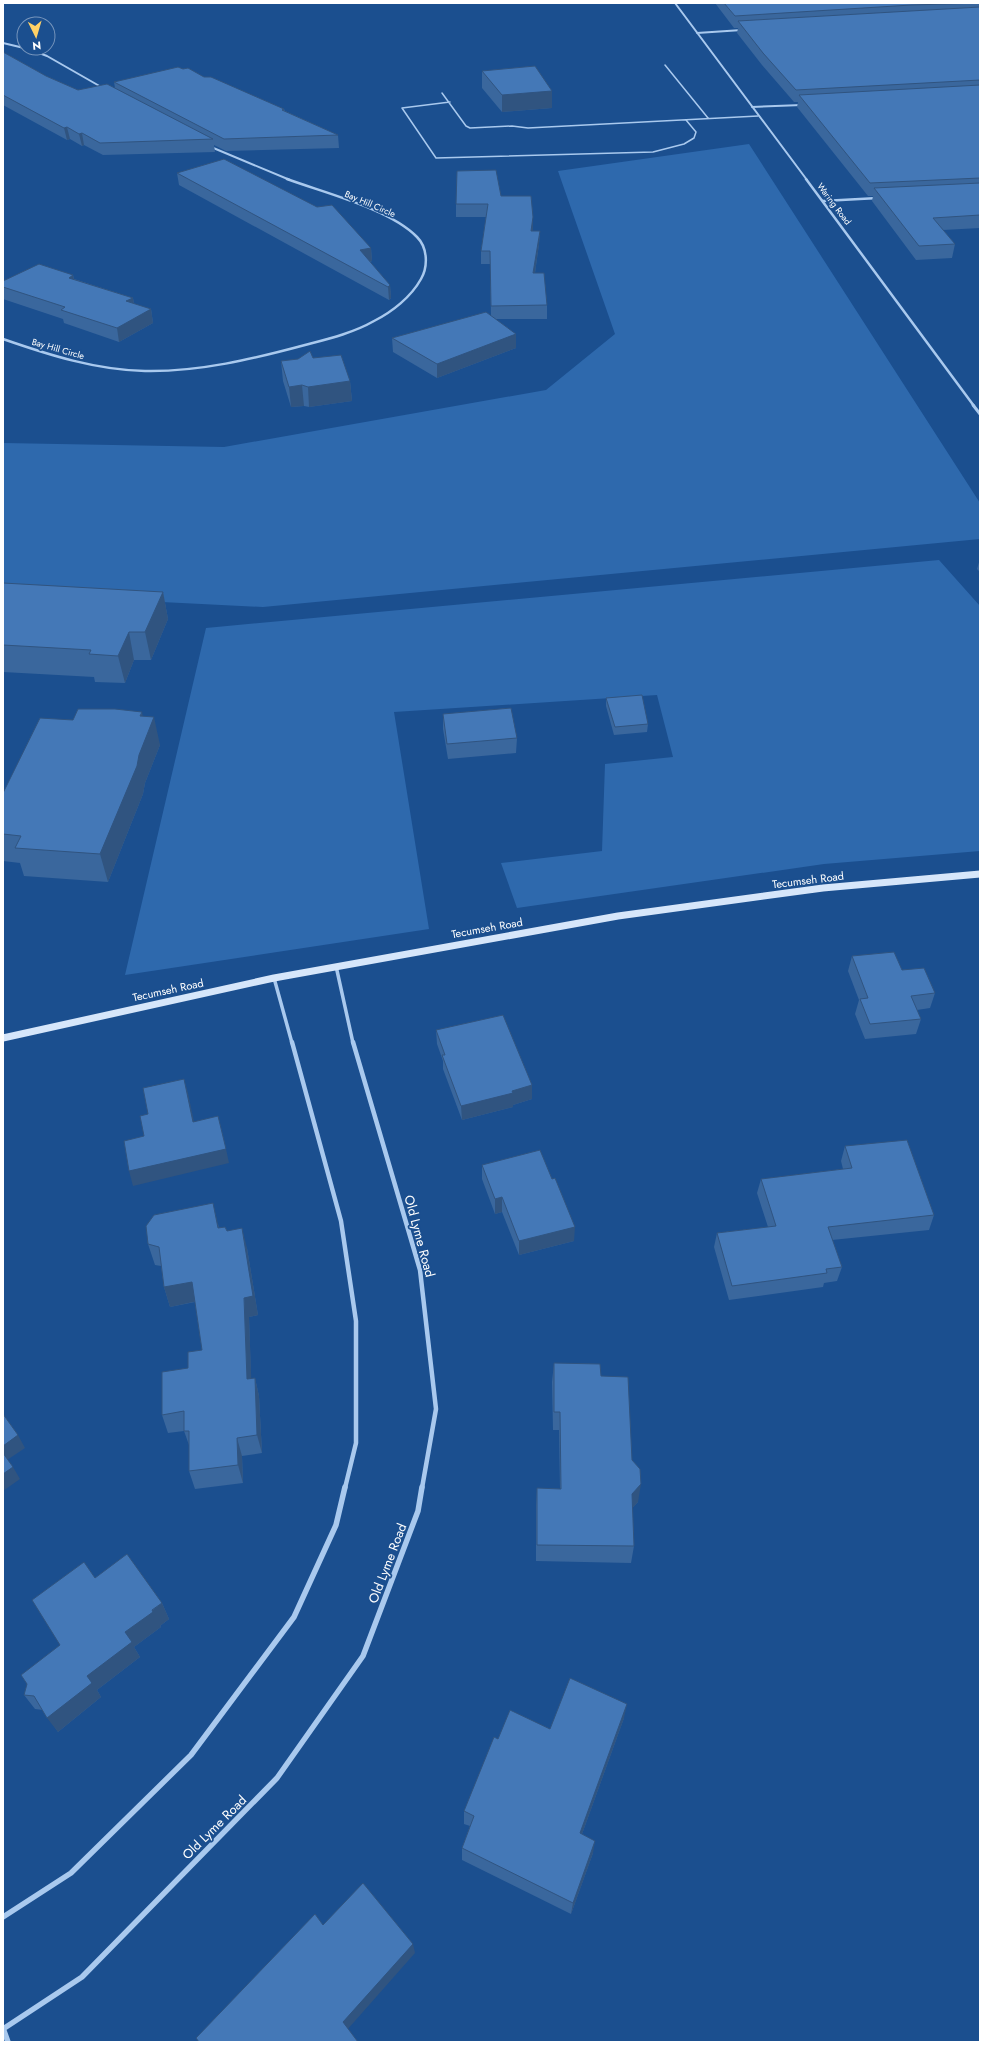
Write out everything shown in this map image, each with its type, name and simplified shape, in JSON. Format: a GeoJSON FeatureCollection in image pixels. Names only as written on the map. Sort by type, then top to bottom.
{"type":"FeatureCollection","features":[{"type":"Feature","properties":{"kind":"street","name":"Waring Road"},"geometry":{"type":"LineString","coordinates":[[675,3],[980,414]]}},
{"type":"Feature","properties":{"kind":"street"},"geometry":{"type":"LineString","coordinates":[[697,33],[742,30]]}},
{"type":"Feature","properties":{"kind":"street"},"geometry":{"type":"LineString","coordinates":[[3,43],[16,46]]}},
{"type":"Feature","properties":{"kind":"street"},"geometry":{"type":"LineString","coordinates":[[47,56],[110,92]]}},
{"type":"Feature","properties":{"kind":"street"},"geometry":{"type":"LineString","coordinates":[[752,107],[805,104]]}},
{"type":"Feature","properties":{"kind":"street","name":"Bay Hill Circle"},"geometry":{"type":"LineString","coordinates":[[3,339],[73,363],[121,370],[145,371],[199,368],[270,355],[341,335],[369,324],[402,301],[418,286],[426,268],[424,249],[417,238],[401,225],[376,212],[281,178],[210,147]]}},
{"type":"Feature","properties":{"kind":"street"},"geometry":{"type":"LineString","coordinates":[[823,202],[886,198]]}},
{"type":"Feature","properties":{"kind":"street","name":"Tecumseh Road"},"geometry":{"type":"LineString","coordinates":[[3,1038],[274,978],[618,916],[823,888],[980,874]]}},
{"type":"Feature","properties":{"kind":"street","name":"Old Lyme Road"},"geometry":{"type":"LineString","coordinates":[[3,2029],[82,1977],[277,1778],[363,1656],[418,1511],[436,1409],[420,1270],[356,1056],[336,966]]}},
{"type":"Feature","properties":{"kind":"street"},"geometry":{"type":"LineString","coordinates":[[3,1917],[71,1873],[191,1755],[294,1617],[336,1525],[356,1443],[356,1321],[341,1221],[274,978]]}},
{"type":"Feature","properties":{"kind":"street"},"geometry":{"type":"LineString","coordinates":[[3,2029],[8,2042]]}},
{"type":"Feature","properties":{"kind":"lane"},"geometry":{"type":"LineString","coordinates":[[665,65],[708,118]]}},
{"type":"Feature","properties":{"kind":"lane"},"geometry":{"type":"LineString","coordinates":[[442,93],[466,126],[476,129],[512,126],[528,128],[758,116]]}},
{"type":"Feature","properties":{"kind":"lane"},"geometry":{"type":"LineString","coordinates":[[450,102],[402,108],[436,158],[653,152],[684,144],[694,138],[696,132],[686,120]]}},
{"type":"Feature","properties":{"kind":"shaded area"},"geometry":{"type":"Polygon","coordinates":[[[749,144],[980,503],[980,539],[263,607],[3,594],[3,443],[224,447],[546,390],[615,334],[558,171],[749,144]]]}},
{"type":"Feature","properties":{"kind":"shaded area"},"geometry":{"type":"Polygon","coordinates":[[[939,560],[980,606],[980,851],[824,864],[517,908],[501,863],[602,851],[605,764],[673,757],[657,695],[394,712],[429,929],[125,975],[206,628],[939,560]]]}},
{"type":"Feature","properties":{"kind":"building"},"geometry":{"type":"Polygon","coordinates":[[[724,3],[980,3],[911,5],[735,16],[724,3]]]}},
{"type":"Feature","properties":{"kind":"building"},"geometry":{"type":"Polygon","coordinates":[[[980,7],[980,80],[796,90],[763,53],[738,21],[980,7]]]}},
{"type":"Feature","properties":{"kind":"building"},"geometry":{"type":"Polygon","coordinates":[[[3,52],[46,76],[78,90],[107,84],[213,139],[100,143],[82,133],[79,134],[67,127],[64,128],[3,95],[3,52]]]}},
{"type":"Feature","properties":{"kind":"building"},"geometry":{"type":"Polygon","coordinates":[[[535,66],[552,91],[502,95],[482,71],[535,66]]]}},
{"type":"Feature","properties":{"kind":"building"},"geometry":{"type":"Polygon","coordinates":[[[178,67],[183,69],[188,68],[204,77],[211,77],[284,109],[282,110],[338,135],[224,139],[114,82],[178,67]]]}},
{"type":"Feature","properties":{"kind":"building"},"geometry":{"type":"Polygon","coordinates":[[[980,85],[980,178],[870,183],[799,95],[980,85]]]}},
{"type":"Feature","properties":{"kind":"building"},"geometry":{"type":"Polygon","coordinates":[[[224,159],[317,207],[332,205],[371,248],[360,250],[390,285],[388,287],[177,173],[224,159]]]}},
{"type":"Feature","properties":{"kind":"building"},"geometry":{"type":"Polygon","coordinates":[[[496,170],[501,196],[531,196],[533,217],[531,231],[540,231],[533,273],[544,273],[547,305],[491,306],[490,251],[481,251],[488,204],[456,204],[457,171],[496,170]]]}},
{"type":"Feature","properties":{"kind":"building"},"geometry":{"type":"Polygon","coordinates":[[[980,183],[980,215],[933,218],[955,244],[919,246],[874,188],[980,183]]]}},
{"type":"Feature","properties":{"kind":"building"},"geometry":{"type":"Polygon","coordinates":[[[39,264],[73,275],[69,278],[133,298],[126,301],[151,309],[117,328],[61,310],[65,307],[3,287],[3,281],[39,264]]]}},
{"type":"Feature","properties":{"kind":"building"},"geometry":{"type":"Polygon","coordinates":[[[486,312],[516,334],[437,364],[392,338],[486,312]]]}},
{"type":"Feature","properties":{"kind":"building"},"geometry":{"type":"Polygon","coordinates":[[[310,351],[313,358],[341,355],[350,381],[308,387],[302,385],[289,387],[281,361],[298,359],[310,351]]]}},
{"type":"Feature","properties":{"kind":"building"},"geometry":{"type":"Polygon","coordinates":[[[3,583],[163,592],[145,632],[129,632],[118,656],[89,654],[91,650],[3,645],[3,583]]]}},
{"type":"Feature","properties":{"kind":"building"},"geometry":{"type":"Polygon","coordinates":[[[642,695],[648,724],[615,727],[606,698],[642,695]]]}},
{"type":"Feature","properties":{"kind":"building"},"geometry":{"type":"Polygon","coordinates":[[[511,708],[517,738],[447,744],[443,714],[511,708]]]}},
{"type":"Feature","properties":{"kind":"building"},"geometry":{"type":"Polygon","coordinates":[[[78,709],[115,709],[142,712],[140,716],[154,717],[139,755],[137,766],[100,854],[15,848],[21,836],[3,834],[3,793],[40,718],[73,720],[78,709]]]}},
{"type":"Feature","properties":{"kind":"building"},"geometry":{"type":"Polygon","coordinates":[[[894,952],[902,970],[924,968],[935,993],[911,996],[921,1019],[870,1024],[860,999],[868,998],[852,956],[894,952]]]}},
{"type":"Feature","properties":{"kind":"building"},"geometry":{"type":"Polygon","coordinates":[[[503,1015],[532,1085],[512,1091],[513,1093],[461,1106],[442,1055],[445,1055],[436,1030],[503,1015]]]}},
{"type":"Feature","properties":{"kind":"building"},"geometry":{"type":"Polygon","coordinates":[[[184,1079],[193,1122],[218,1116],[226,1149],[129,1171],[124,1141],[144,1136],[140,1116],[148,1114],[143,1088],[184,1079]]]}},
{"type":"Feature","properties":{"kind":"building"},"geometry":{"type":"Polygon","coordinates":[[[907,1140],[934,1215],[828,1227],[842,1267],[826,1269],[827,1273],[732,1286],[717,1233],[776,1226],[761,1179],[852,1168],[845,1146],[907,1140]]]}},
{"type":"Feature","properties":{"kind":"building"},"geometry":{"type":"Polygon","coordinates":[[[540,1150],[552,1179],[555,1178],[575,1227],[519,1241],[502,1197],[495,1199],[482,1165],[540,1150]]]}},
{"type":"Feature","properties":{"kind":"building"},"geometry":{"type":"Polygon","coordinates":[[[213,1203],[218,1228],[225,1227],[227,1231],[242,1228],[253,1296],[244,1298],[247,1379],[255,1378],[257,1435],[237,1438],[238,1465],[189,1471],[189,1431],[184,1431],[184,1411],[162,1415],[162,1372],[188,1368],[188,1352],[202,1350],[192,1282],[164,1287],[159,1247],[148,1244],[146,1226],[154,1215],[213,1203]]]}},
{"type":"Feature","properties":{"kind":"building"},"geometry":{"type":"Polygon","coordinates":[[[554,1363],[600,1364],[601,1376],[628,1377],[632,1460],[640,1469],[641,1484],[632,1494],[634,1546],[537,1545],[537,1488],[561,1489],[560,1412],[554,1412],[554,1363]]]}},
{"type":"Feature","properties":{"kind":"building"},"geometry":{"type":"Polygon","coordinates":[[[3,1414],[18,1435],[3,1446],[3,1414]]]}},
{"type":"Feature","properties":{"kind":"building"},"geometry":{"type":"Polygon","coordinates":[[[3,1453],[13,1467],[3,1474],[3,1453]]]}},
{"type":"Feature","properties":{"kind":"building"},"geometry":{"type":"Polygon","coordinates":[[[127,1554],[162,1603],[152,1610],[153,1612],[125,1632],[132,1642],[87,1676],[92,1683],[47,1718],[34,1696],[24,1695],[27,1684],[21,1675],[60,1645],[32,1600],[84,1562],[95,1578],[127,1554]]]}},
{"type":"Feature","properties":{"kind":"building"},"geometry":{"type":"Polygon","coordinates":[[[570,1678],[627,1704],[580,1833],[595,1841],[573,1903],[462,1848],[474,1816],[464,1811],[494,1737],[498,1739],[510,1710],[550,1729],[570,1678]]]}},
{"type":"Feature","properties":{"kind":"building"},"geometry":{"type":"Polygon","coordinates":[[[363,1883],[413,1944],[343,2022],[358,2042],[199,2042],[196,2038],[315,1914],[323,1925],[363,1883]]]}}]}
